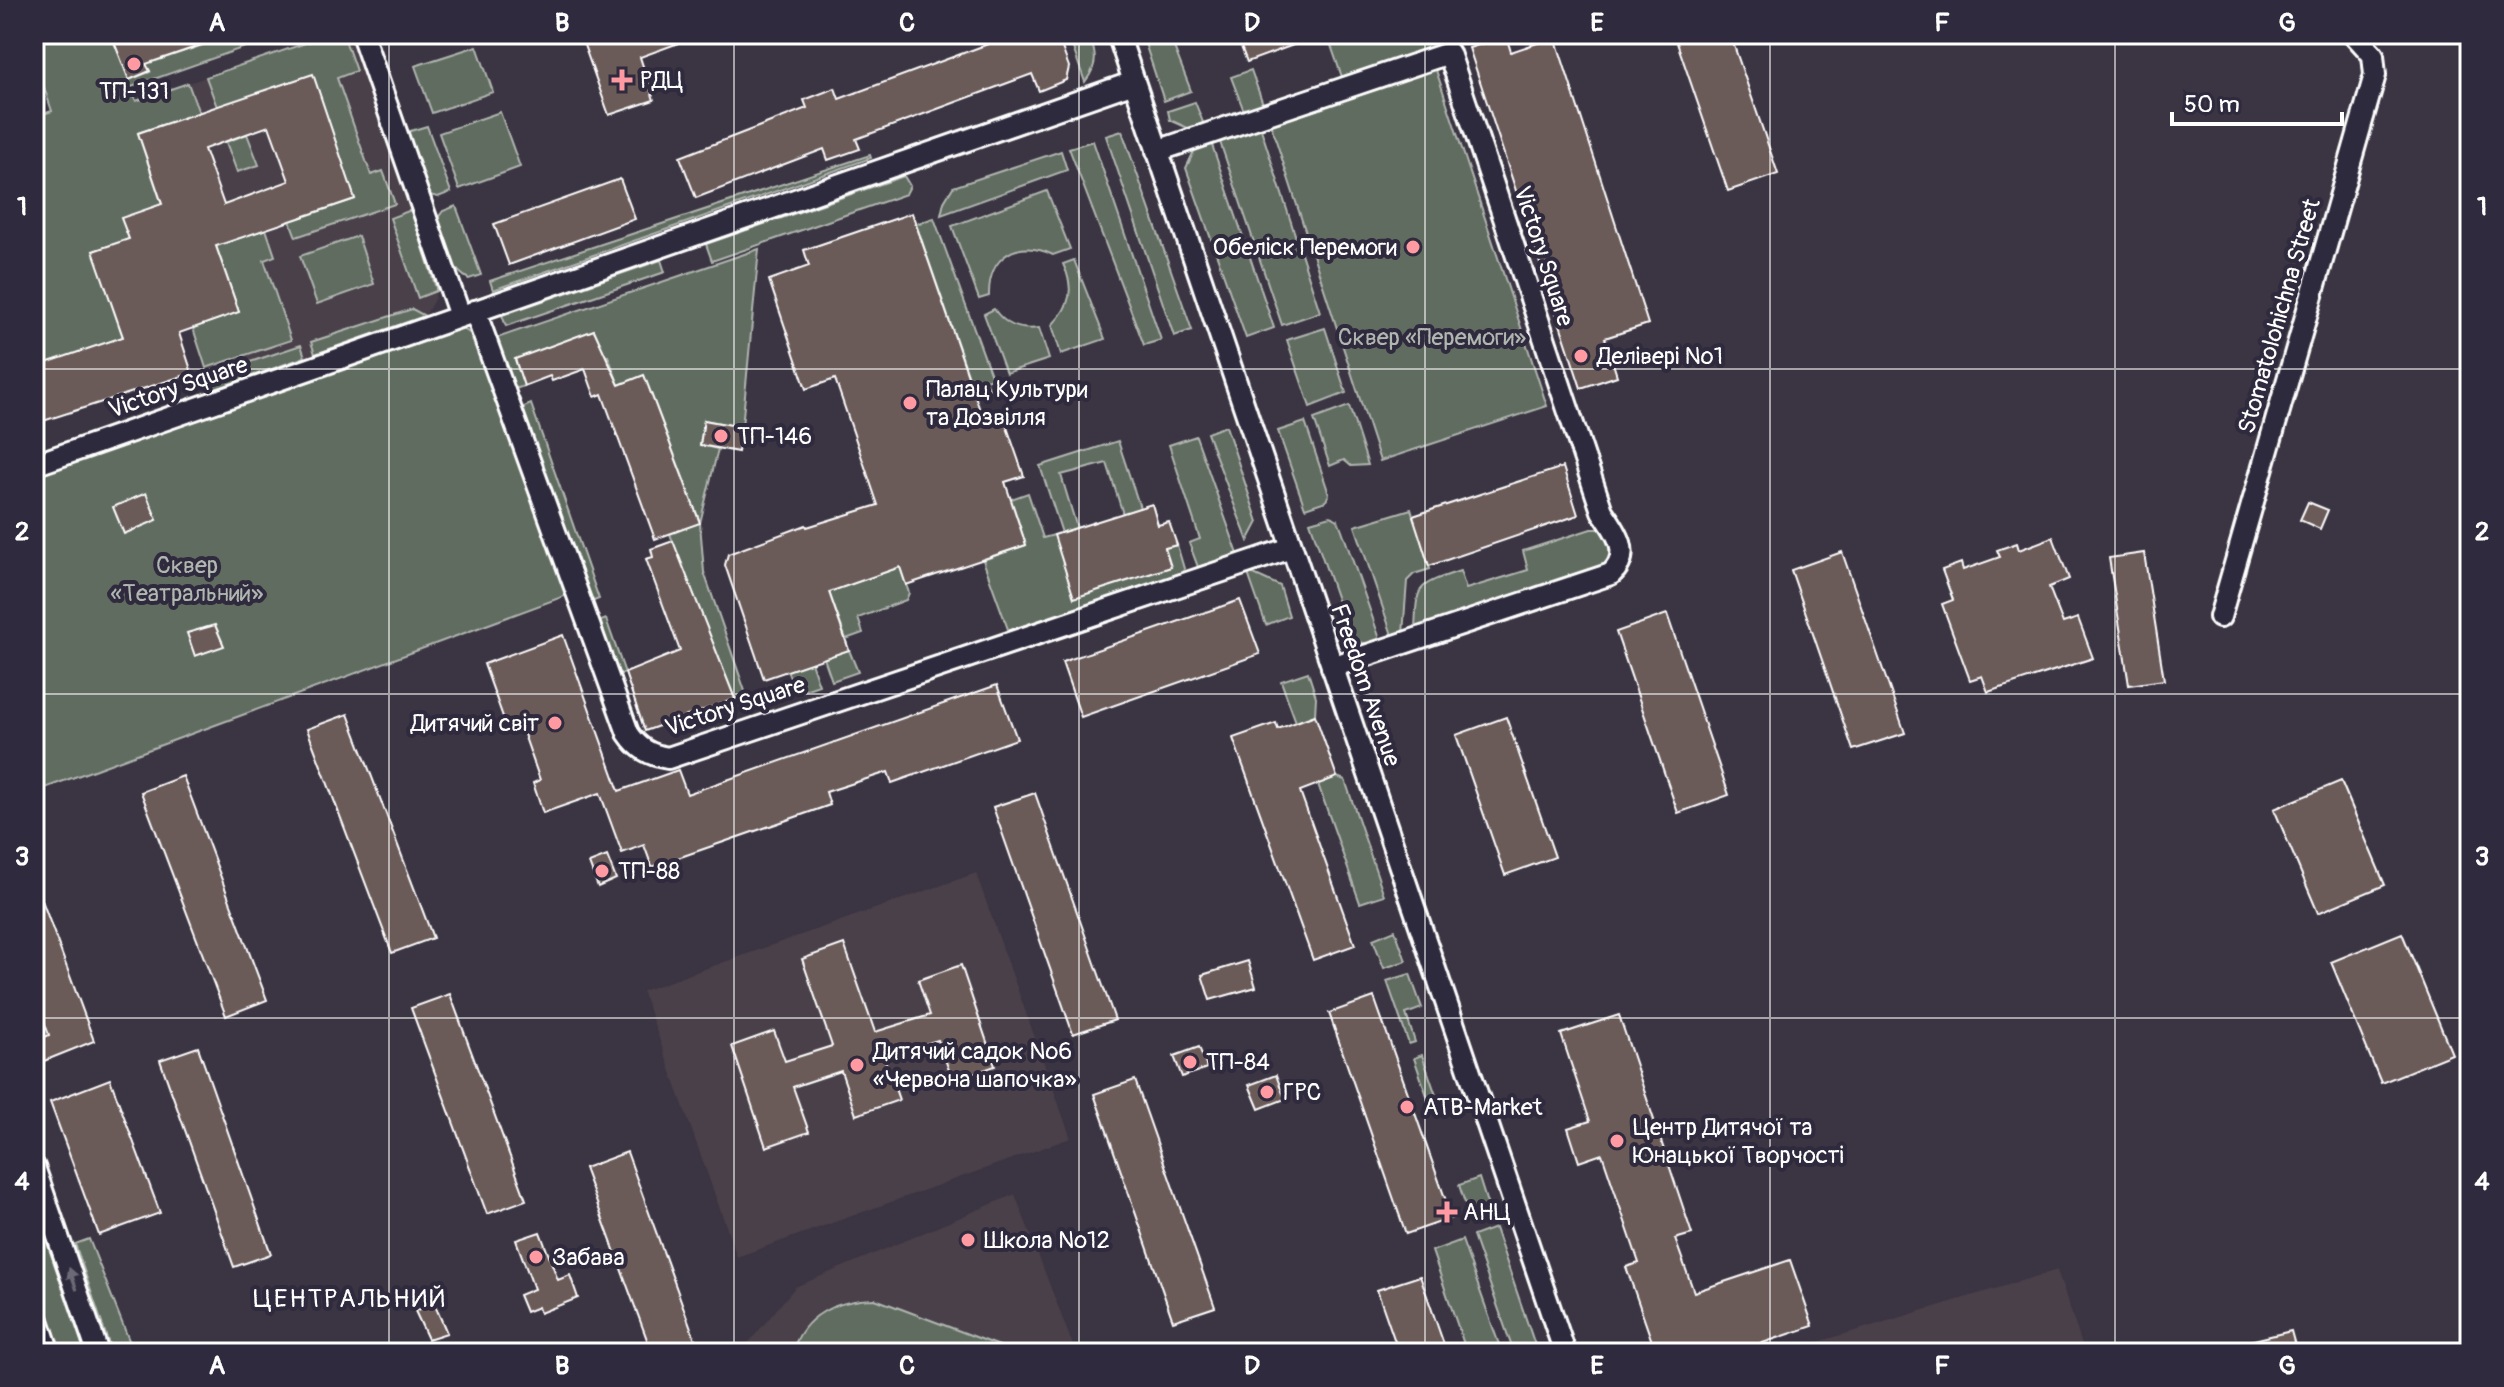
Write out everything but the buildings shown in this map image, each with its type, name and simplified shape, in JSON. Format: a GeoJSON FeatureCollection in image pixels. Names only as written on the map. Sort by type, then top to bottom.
{"type":"FeatureCollection","features":[{"type":"Feature","properties":{"kind":"street"},"geometry":{"type":"LineString","coordinates":[[362,34],[468,313]]}},
{"type":"Feature","properties":{"kind":"street","name":"Freedom Avenue"},"geometry":{"type":"LineString","coordinates":[[1118,34],[1565,1353]]}},
{"type":"Feature","properties":{"kind":"street","name":"Stomatolohichna Street"},"geometry":{"type":"LineString","coordinates":[[2220,617],[2375,75],[2373,55],[2354,34]]}},
{"type":"Feature","properties":{"kind":"street","name":"Victory Square"},"geometry":{"type":"LineString","coordinates":[[1157,151],[1449,53],[1602,511],[1621,542],[1621,560],[1611,574],[1332,667]]}},
{"type":"Feature","properties":{"kind":"street","name":"Victory Square"},"geometry":{"type":"LineString","coordinates":[[34,465],[1134,82]]}},
{"type":"Feature","properties":{"kind":"street","name":"Victory Square"},"geometry":{"type":"LineString","coordinates":[[468,313],[628,733],[637,746],[656,756],[668,758],[1291,548]]}},
{"type":"Feature","properties":{"kind":"street"},"geometry":{"type":"LineString","coordinates":[[34,1167],[98,1353]]}},
{"type":"Feature","properties":{"kind":"street"},"geometry":{"type":"LineString","coordinates":[[34,1308],[49,1353]]}},
{"type":"Feature","properties":{"kind":"shaded area"},"geometry":{"type":"Polygon","coordinates":[[[332,34],[351,34],[436,288],[435,298],[425,316],[213,390],[193,328],[127,350],[93,251],[128,239],[121,218],[138,133],[198,113],[188,83],[332,34]]]}},
{"type":"Feature","properties":{"kind":"shaded area","name":"Дитячий садок №6 «Червона шапочка»"},"geometry":{"type":"Polygon","coordinates":[[[976,873],[1071,1138],[737,1257],[642,991],[976,873]]]}},
{"type":"Feature","properties":{"kind":"shaded area","name":"Школа №12"},"geometry":{"type":"Polygon","coordinates":[[[1015,1194],[1076,1353],[740,1353],[795,1287],[1015,1194]]]}},
{"type":"Feature","properties":{"kind":"shaded area"},"geometry":{"type":"Polygon","coordinates":[[[2057,1270],[2085,1353],[1781,1353],[2057,1270]]]}},
{"type":"Feature","properties":{"kind":"green space"},"geometry":{"type":"Polygon","coordinates":[[[34,34],[111,34],[129,80],[150,72],[141,56],[156,61],[235,34],[282,34],[131,87],[136,101],[188,83],[199,113],[138,133],[169,226],[122,218],[129,239],[94,251],[123,337],[39,366],[34,350],[34,117],[52,111],[34,64],[34,34]]]}},
{"type":"Feature","properties":{"kind":"green space"},"geometry":{"type":"Polygon","coordinates":[[[332,34],[343,34],[356,71],[337,78],[371,175],[383,171],[395,204],[296,237],[290,221],[355,199],[313,75],[217,107],[206,77],[332,34]]]}},
{"type":"Feature","properties":{"kind":"green space"},"geometry":{"type":"Polygon","coordinates":[[[1068,34],[1089,34],[1095,59],[1093,70],[1085,82],[1068,34]]]}},
{"type":"Feature","properties":{"kind":"green space"},"geometry":{"type":"Polygon","coordinates":[[[1142,34],[1169,34],[1191,91],[1164,101],[1142,34]]]}},
{"type":"Feature","properties":{"kind":"green space"},"geometry":{"type":"Polygon","coordinates":[[[1327,34],[1463,34],[1465,39],[1342,77],[1327,34]]]}},
{"type":"Feature","properties":{"kind":"green space"},"geometry":{"type":"Polygon","coordinates":[[[477,46],[493,92],[432,113],[415,66],[477,46]]]}},
{"type":"Feature","properties":{"kind":"green space","name":"Сквер «Перемоги»"},"geometry":{"type":"Polygon","coordinates":[[[1435,67],[1547,406],[1380,461],[1270,122],[1435,67]]]}},
{"type":"Feature","properties":{"kind":"green space"},"geometry":{"type":"Polygon","coordinates":[[[1251,70],[1263,104],[1244,111],[1231,77],[1251,70]]]}},
{"type":"Feature","properties":{"kind":"green space"},"geometry":{"type":"Polygon","coordinates":[[[1195,102],[1204,125],[1190,129],[1170,120],[1168,111],[1195,102]]]}},
{"type":"Feature","properties":{"kind":"green space"},"geometry":{"type":"Polygon","coordinates":[[[500,112],[520,167],[459,189],[439,133],[500,112]]]}},
{"type":"Feature","properties":{"kind":"green space"},"geometry":{"type":"Polygon","coordinates":[[[427,126],[451,192],[438,197],[429,195],[407,132],[427,126]]]}},
{"type":"Feature","properties":{"kind":"green space"},"geometry":{"type":"Polygon","coordinates":[[[1260,126],[1320,312],[1282,325],[1219,139],[1260,126]]]}},
{"type":"Feature","properties":{"kind":"green space"},"geometry":{"type":"Polygon","coordinates":[[[1122,131],[1192,330],[1174,336],[1106,136],[1122,131]]]}},
{"type":"Feature","properties":{"kind":"green space"},"geometry":{"type":"Polygon","coordinates":[[[247,134],[259,165],[237,172],[226,142],[247,134]]]}},
{"type":"Feature","properties":{"kind":"green space"},"geometry":{"type":"Polygon","coordinates":[[[1093,141],[1161,340],[1144,345],[1069,148],[1093,141]]]}},
{"type":"Feature","properties":{"kind":"green space"},"geometry":{"type":"Polygon","coordinates":[[[1211,142],[1274,328],[1246,338],[1186,168],[1196,147],[1211,142]]]}},
{"type":"Feature","properties":{"kind":"green space"},"geometry":{"type":"Polygon","coordinates":[[[1061,151],[1067,170],[941,215],[953,187],[1061,151]]]}},
{"type":"Feature","properties":{"kind":"green space"},"geometry":{"type":"Polygon","coordinates":[[[870,155],[871,158],[493,290],[490,281],[870,155]]]}},
{"type":"Feature","properties":{"kind":"green space"},"geometry":{"type":"Polygon","coordinates":[[[904,176],[910,186],[906,194],[712,261],[706,244],[904,176]]]}},
{"type":"Feature","properties":{"kind":"green space"},"geometry":{"type":"Polygon","coordinates":[[[1047,191],[1070,249],[1053,255],[1028,249],[1008,254],[994,270],[989,296],[979,299],[952,226],[1047,191]]]}},
{"type":"Feature","properties":{"kind":"green space"},"geometry":{"type":"Polygon","coordinates":[[[456,206],[481,275],[469,279],[451,261],[437,219],[443,211],[456,206]]]}},
{"type":"Feature","properties":{"kind":"green space"},"geometry":{"type":"Polygon","coordinates":[[[411,210],[436,288],[436,291],[418,298],[390,218],[411,210]]]}},
{"type":"Feature","properties":{"kind":"green space"},"geometry":{"type":"Polygon","coordinates":[[[934,218],[992,378],[986,380],[990,392],[976,397],[916,224],[934,218]]]}},
{"type":"Feature","properties":{"kind":"green space"},"geometry":{"type":"Polygon","coordinates":[[[266,229],[275,256],[264,260],[291,340],[206,368],[193,328],[239,312],[216,246],[266,229]]]}},
{"type":"Feature","properties":{"kind":"green space"},"geometry":{"type":"Polygon","coordinates":[[[358,236],[374,284],[317,304],[300,256],[358,236]]]}},
{"type":"Feature","properties":{"kind":"green space"},"geometry":{"type":"Polygon","coordinates":[[[759,249],[742,427],[704,420],[700,445],[718,449],[700,523],[704,572],[746,694],[735,699],[670,534],[700,522],[644,375],[619,385],[594,330],[515,359],[524,386],[512,390],[494,339],[759,249]]]}},
{"type":"Feature","properties":{"kind":"green space"},"geometry":{"type":"Polygon","coordinates":[[[661,260],[665,272],[506,326],[502,315],[661,260]]]}},
{"type":"Feature","properties":{"kind":"green space"},"geometry":{"type":"Polygon","coordinates":[[[1074,260],[1105,339],[1061,354],[1052,325],[1063,311],[1069,296],[1069,281],[1063,264],[1074,260]]]}},
{"type":"Feature","properties":{"kind":"green space"},"geometry":{"type":"Polygon","coordinates":[[[412,309],[425,316],[315,354],[311,342],[412,309]]]}},
{"type":"Feature","properties":{"kind":"green space"},"geometry":{"type":"Polygon","coordinates":[[[994,309],[1013,326],[1039,328],[1049,359],[1006,373],[984,314],[994,309]]]}},
{"type":"Feature","properties":{"kind":"green space","name":"Сквер «Театральний»"},"geometry":{"type":"Polygon","coordinates":[[[461,327],[479,340],[570,594],[34,792],[34,477],[461,327]]]}},
{"type":"Feature","properties":{"kind":"green space"},"geometry":{"type":"Polygon","coordinates":[[[1325,328],[1346,393],[1310,407],[1287,340],[1325,328]]]}},
{"type":"Feature","properties":{"kind":"green space"},"geometry":{"type":"Polygon","coordinates":[[[301,345],[305,357],[213,390],[208,376],[301,345]]]}},
{"type":"Feature","properties":{"kind":"green space"},"geometry":{"type":"Polygon","coordinates":[[[531,404],[599,599],[589,603],[519,409],[531,404]]]}},
{"type":"Feature","properties":{"kind":"green space"},"geometry":{"type":"Polygon","coordinates":[[[1349,406],[1368,465],[1351,466],[1344,460],[1330,466],[1314,419],[1349,406]]]}},
{"type":"Feature","properties":{"kind":"green space"},"geometry":{"type":"Polygon","coordinates":[[[1305,422],[1329,494],[1326,501],[1305,508],[1278,431],[1305,422]]]}},
{"type":"Feature","properties":{"kind":"green space"},"geometry":{"type":"Polygon","coordinates":[[[1226,426],[1258,522],[1248,541],[1207,433],[1226,426]]]}},
{"type":"Feature","properties":{"kind":"green space"},"geometry":{"type":"Polygon","coordinates":[[[1196,436],[1238,554],[1198,567],[1189,543],[1200,539],[1169,445],[1196,436]]]}},
{"type":"Feature","properties":{"kind":"green space"},"geometry":{"type":"Polygon","coordinates":[[[1118,441],[1140,508],[1123,514],[1107,463],[1061,475],[1077,528],[1062,533],[1040,466],[1118,441]]]}},
{"type":"Feature","properties":{"kind":"green space"},"geometry":{"type":"Polygon","coordinates":[[[1028,493],[1043,538],[1054,535],[1165,548],[1177,545],[1185,572],[1009,632],[983,560],[1026,545],[1011,499],[1028,493]]]}},
{"type":"Feature","properties":{"kind":"green space"},"geometry":{"type":"Polygon","coordinates":[[[1411,509],[1430,569],[1414,574],[1407,581],[1403,634],[1393,638],[1355,526],[1411,509]]]}},
{"type":"Feature","properties":{"kind":"green space"},"geometry":{"type":"Polygon","coordinates":[[[1331,516],[1338,520],[1342,530],[1381,642],[1365,643],[1350,637],[1310,522],[1331,516]]]}},
{"type":"Feature","properties":{"kind":"green space"},"geometry":{"type":"Polygon","coordinates":[[[1591,529],[1603,529],[1610,535],[1613,558],[1605,567],[1415,630],[1419,595],[1427,584],[1460,571],[1466,589],[1528,570],[1523,551],[1591,529]]]}},
{"type":"Feature","properties":{"kind":"green space"},"geometry":{"type":"Polygon","coordinates":[[[900,567],[909,593],[906,600],[858,618],[863,633],[846,639],[829,592],[900,567]]]}},
{"type":"Feature","properties":{"kind":"green space"},"geometry":{"type":"Polygon","coordinates":[[[1247,571],[1280,586],[1289,616],[1266,625],[1247,571]]]}},
{"type":"Feature","properties":{"kind":"green space"},"geometry":{"type":"Polygon","coordinates":[[[606,619],[625,673],[615,676],[596,623],[606,619]]]}},
{"type":"Feature","properties":{"kind":"green space"},"geometry":{"type":"Polygon","coordinates":[[[849,650],[858,672],[832,681],[824,658],[849,650]]]}},
{"type":"Feature","properties":{"kind":"green space"},"geometry":{"type":"Polygon","coordinates":[[[811,662],[819,685],[796,693],[787,670],[811,662]]]}},
{"type":"Feature","properties":{"kind":"green space"},"geometry":{"type":"Polygon","coordinates":[[[1308,672],[1316,697],[1315,715],[1296,722],[1281,681],[1308,672]]]}},
{"type":"Feature","properties":{"kind":"green space"},"geometry":{"type":"Polygon","coordinates":[[[1337,777],[1345,780],[1384,895],[1360,903],[1318,784],[1337,777]]]}},
{"type":"Feature","properties":{"kind":"green space"},"geometry":{"type":"Polygon","coordinates":[[[1395,930],[1406,961],[1384,968],[1373,939],[1395,930]]]}},
{"type":"Feature","properties":{"kind":"green space"},"geometry":{"type":"Polygon","coordinates":[[[1410,974],[1422,1008],[1406,1014],[1415,1042],[1409,1044],[1387,981],[1410,974]]]}},
{"type":"Feature","properties":{"kind":"green space"},"geometry":{"type":"Polygon","coordinates":[[[1422,1055],[1439,1104],[1431,1107],[1414,1058],[1422,1055]]]}},
{"type":"Feature","properties":{"kind":"green space"},"geometry":{"type":"Polygon","coordinates":[[[1479,1178],[1491,1216],[1472,1224],[1459,1185],[1479,1178]]]}},
{"type":"Feature","properties":{"kind":"green space"},"geometry":{"type":"Polygon","coordinates":[[[34,1205],[85,1353],[60,1353],[34,1276],[34,1205]]]}},
{"type":"Feature","properties":{"kind":"green space"},"geometry":{"type":"Polygon","coordinates":[[[1495,1228],[1536,1348],[1514,1353],[1473,1236],[1495,1228]]]}},
{"type":"Feature","properties":{"kind":"green space"},"geometry":{"type":"Polygon","coordinates":[[[89,1239],[134,1353],[112,1353],[75,1244],[89,1239]]]}},
{"type":"Feature","properties":{"kind":"green space"},"geometry":{"type":"Polygon","coordinates":[[[1462,1240],[1502,1353],[1467,1353],[1432,1251],[1462,1240]]]}},
{"type":"Feature","properties":{"kind":"green space"},"geometry":{"type":"Polygon","coordinates":[[[875,1299],[1018,1353],[792,1353],[804,1328],[823,1312],[848,1302],[875,1299]]]}},
{"type":"Feature","properties":{"kind":"place","name":"ТП-131"},"geometry":{"type":"Point","coordinates":[134,64]}},
{"type":"Feature","properties":{"kind":"place","name":"РДЦ"},"geometry":{"type":"Point","coordinates":[622,80]}},
{"type":"Feature","properties":{"kind":"place","name":"Обеліск Перемоги"},"geometry":{"type":"Point","coordinates":[1413,247]}},
{"type":"Feature","properties":{"kind":"place","name":"Делівері №1"},"geometry":{"type":"Point","coordinates":[1581,356]}},
{"type":"Feature","properties":{"kind":"place","name":"Палац Культури та Дозвілля"},"geometry":{"type":"Point","coordinates":[910,403]}},
{"type":"Feature","properties":{"kind":"place","name":"ТП-146"},"geometry":{"type":"Point","coordinates":[721,436]}},
{"type":"Feature","properties":{"kind":"place","name":"Дитячий світ"},"geometry":{"type":"Point","coordinates":[555,723]}},
{"type":"Feature","properties":{"kind":"place","name":"ТП-88"},"geometry":{"type":"Point","coordinates":[602,871]}},
{"type":"Feature","properties":{"kind":"place","name":"ТП-84"},"geometry":{"type":"Point","coordinates":[1190,1062]}},
{"type":"Feature","properties":{"kind":"place","name":"Дитячий садок №6 «Червона шапочка»"},"geometry":{"type":"Point","coordinates":[857,1065]}},
{"type":"Feature","properties":{"kind":"place","name":"ГРС"},"geometry":{"type":"Point","coordinates":[1267,1092]}},
{"type":"Feature","properties":{"kind":"place","name":"ATB-Market"},"geometry":{"type":"Point","coordinates":[1407,1107]}},
{"type":"Feature","properties":{"kind":"place","name":"Центр Дитячої та Юнацької Творчості"},"geometry":{"type":"Point","coordinates":[1617,1141]}},
{"type":"Feature","properties":{"kind":"place","name":"АНЦ"},"geometry":{"type":"Point","coordinates":[1447,1212]}},
{"type":"Feature","properties":{"kind":"place","name":"Школа №12"},"geometry":{"type":"Point","coordinates":[968,1240]}},
{"type":"Feature","properties":{"kind":"place","name":"Забава"},"geometry":{"type":"Point","coordinates":[536,1257]}},
{"type":"Feature","properties":{"kind":"district","name":"ЦЕНТРАЛЬНИЙ"},"geometry":{"type":"Point","coordinates":[350,1298]}}]}
